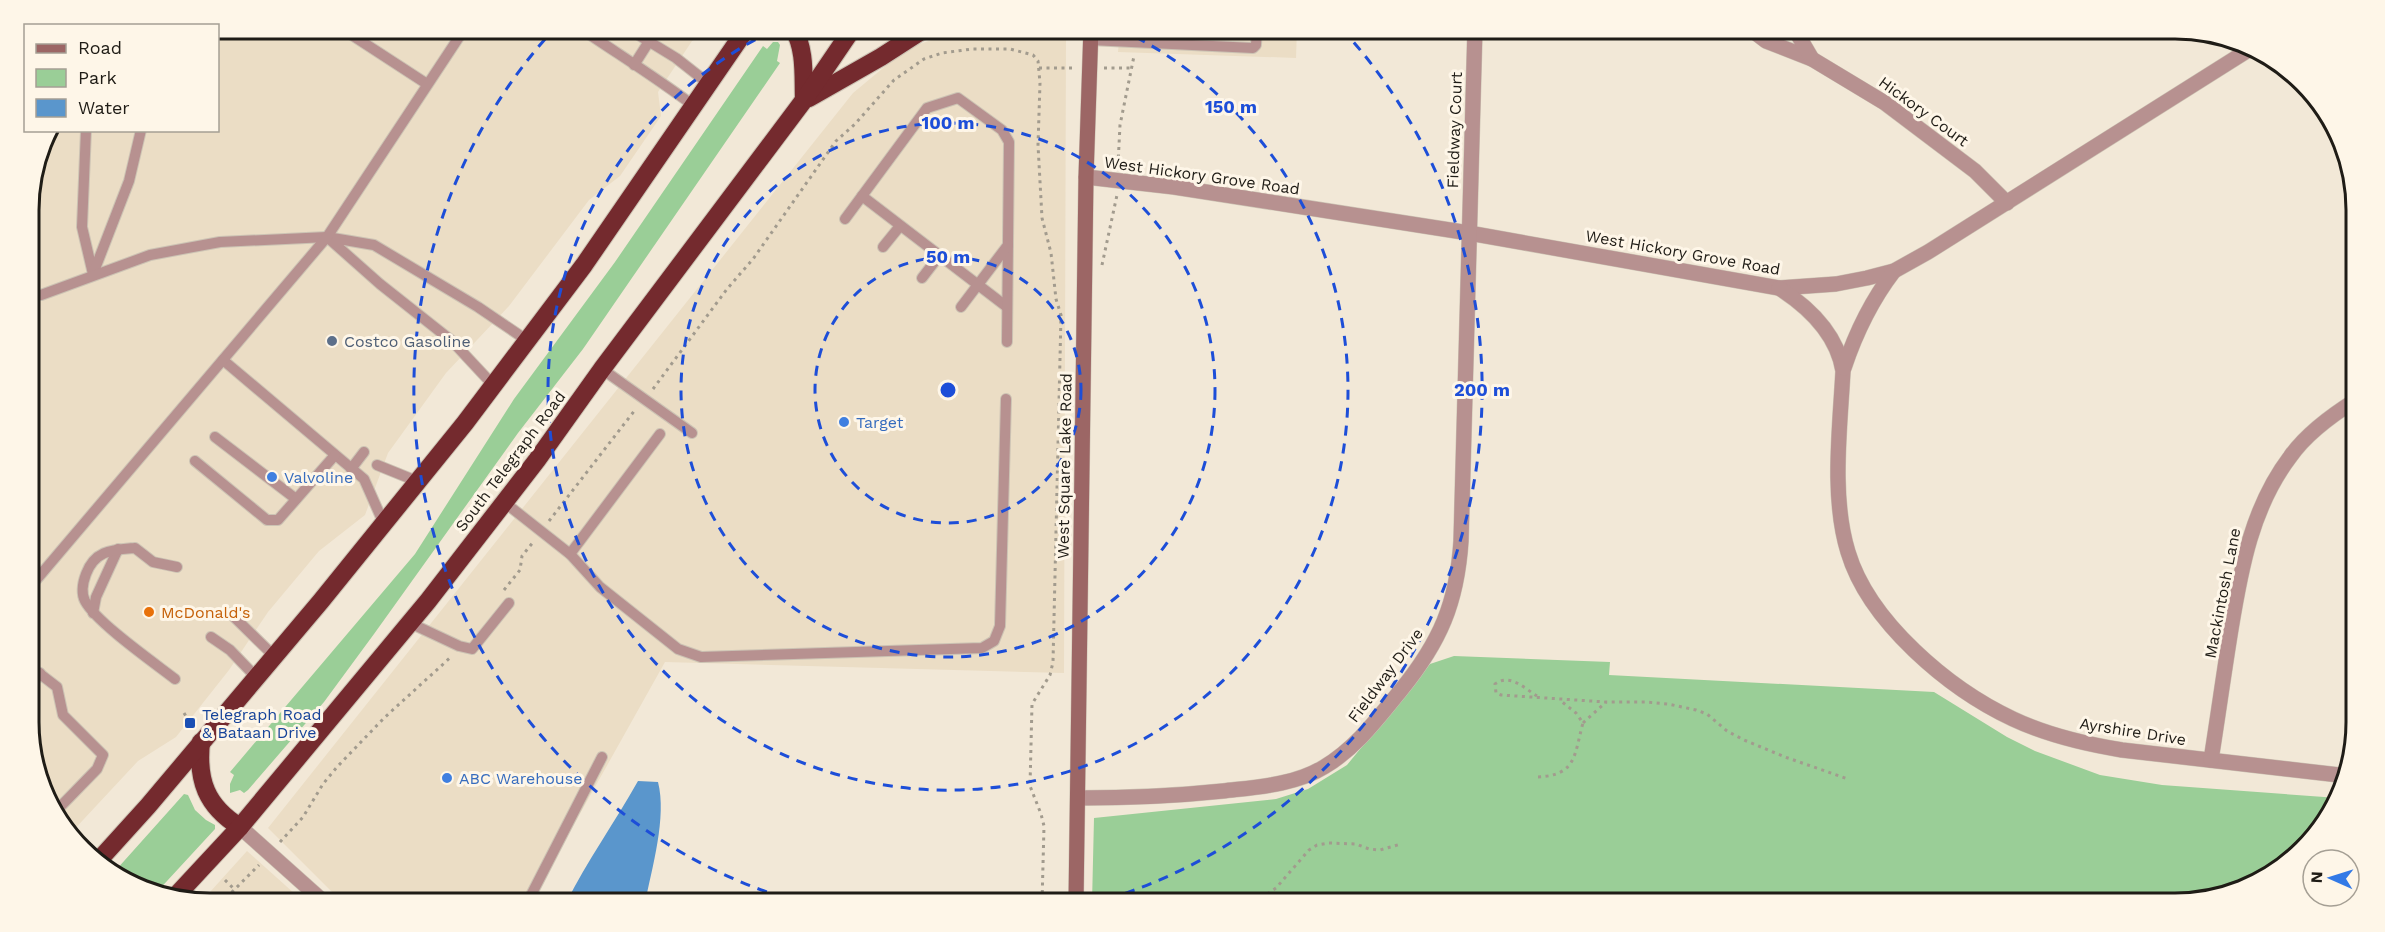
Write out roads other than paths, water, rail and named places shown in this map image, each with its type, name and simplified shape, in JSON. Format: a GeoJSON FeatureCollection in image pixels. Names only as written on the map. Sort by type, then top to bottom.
{"type":"FeatureCollection","features":[{"type":"Feature","properties":{"kind":"highway"},"geometry":{"type":"LineString","coordinates":[[103,855],[148,806],[419,482],[494,386],[584,265],[740,39]]}},
{"type":"Feature","properties":{"kind":"highway"},"geometry":{"type":"LineString","coordinates":[[799,39],[802,51],[804,100],[909,39]]}},
{"type":"Feature","properties":{"kind":"highway","name":"South Telegraph Road"},"geometry":{"type":"LineString","coordinates":[[181,891],[240,827],[410,623],[504,502],[804,100],[846,39]]}},
{"type":"Feature","properties":{"kind":"highway"},"geometry":{"type":"LineString","coordinates":[[201,742],[199,761],[202,782],[211,801],[224,817],[240,827]]}},
{"type":"Feature","properties":{"kind":"street","name":"West Square Lake Road"},"geometry":{"type":"LineString","coordinates":[[1076,893],[1086,177],[1091,39]]}},
{"type":"Feature","properties":{"kind":"street","name":"Fieldway Court"},"geometry":{"type":"LineString","coordinates":[[1469,233],[1475,39]]}},
{"type":"Feature","properties":{"kind":"street","name":"Hickory Court"},"geometry":{"type":"LineString","coordinates":[[1765,39],[1812,59],[1885,103],[1975,171],[2007,202]]}},
{"type":"Feature","properties":{"kind":"street","name":"Hickory Court"},"geometry":{"type":"LineString","coordinates":[[1800,39],[1812,59]]}},
{"type":"Feature","properties":{"kind":"street","name":"West Hickory Grove Road"},"geometry":{"type":"LineString","coordinates":[[1086,177],[1174,187],[1469,233],[1779,288],[1836,284],[1894,271],[2243,54]]}},
{"type":"Feature","properties":{"kind":"street","name":"Fieldway Drive"},"geometry":{"type":"LineString","coordinates":[[1078,798],[1133,798],[1197,794],[1280,783],[1309,774],[1336,759],[1362,736],[1422,660],[1447,616],[1460,565],[1469,233]]}},
{"type":"Feature","properties":{"kind":"street","name":"Ayrshire Drive"},"geometry":{"type":"LineString","coordinates":[[1843,371],[1863,320],[1877,294],[1894,271]]}},
{"type":"Feature","properties":{"kind":"street","name":"Ayrshire Drive"},"geometry":{"type":"LineString","coordinates":[[1779,288],[1796,299],[1820,323],[1834,342],[1840,356],[1843,371],[1839,486],[1844,537],[1859,580],[1875,605],[1894,629],[1923,657],[1974,697],[2035,728],[2103,747],[2338,775]]}},
{"type":"Feature","properties":{"kind":"street","name":"Mackintosh Lane"},"geometry":{"type":"LineString","coordinates":[[2211,760],[2236,602],[2249,537],[2256,518],[2264,498],[2291,455],[2320,427],[2346,408]]}},
{"type":"Feature","properties":{"kind":"street"},"geometry":{"type":"LineString","coordinates":[[240,827],[314,893]]}},
{"type":"Feature","properties":{"kind":"lane"},"geometry":{"type":"LineString","coordinates":[[358,39],[427,84]]}},
{"type":"Feature","properties":{"kind":"lane"},"geometry":{"type":"LineString","coordinates":[[39,577],[327,237],[458,39]]}},
{"type":"Feature","properties":{"kind":"lane"},"geometry":{"type":"LineString","coordinates":[[596,39],[660,80],[693,106]]}},
{"type":"Feature","properties":{"kind":"lane"},"geometry":{"type":"LineString","coordinates":[[644,39],[676,58],[709,84]]}},
{"type":"Feature","properties":{"kind":"lane"},"geometry":{"type":"LineString","coordinates":[[1126,39],[1174,46],[1252,48],[1256,45],[1256,39]]}},
{"type":"Feature","properties":{"kind":"lane"},"geometry":{"type":"LineString","coordinates":[[634,65],[648,42]]}},
{"type":"Feature","properties":{"kind":"lane"},"geometry":{"type":"LineString","coordinates":[[845,219],[927,108],[958,98],[1002,130],[1010,142],[1007,342]]}},
{"type":"Feature","properties":{"kind":"lane"},"geometry":{"type":"LineString","coordinates":[[86,132],[82,226],[93,274]]}},
{"type":"Feature","properties":{"kind":"lane"},"geometry":{"type":"LineString","coordinates":[[93,274],[129,181],[141,132]]}},
{"type":"Feature","properties":{"kind":"lane"},"geometry":{"type":"LineString","coordinates":[[862,196],[1007,307]]}},
{"type":"Feature","properties":{"kind":"lane"},"geometry":{"type":"LineString","coordinates":[[883,248],[900,225]]}},
{"type":"Feature","properties":{"kind":"lane"},"geometry":{"type":"LineString","coordinates":[[327,237],[380,284],[452,341],[494,386]]}},
{"type":"Feature","properties":{"kind":"lane"},"geometry":{"type":"LineString","coordinates":[[39,295],[150,255],[220,242],[327,237],[374,245],[478,307],[528,341]]}},
{"type":"Feature","properties":{"kind":"lane"},"geometry":{"type":"LineString","coordinates":[[961,307],[1008,245]]}},
{"type":"Feature","properties":{"kind":"lane"},"geometry":{"type":"LineString","coordinates":[[922,278],[939,256]]}},
{"type":"Feature","properties":{"kind":"lane"},"geometry":{"type":"LineString","coordinates":[[223,360],[364,479],[384,524]]}},
{"type":"Feature","properties":{"kind":"lane"},"geometry":{"type":"LineString","coordinates":[[602,369],[692,433]]}},
{"type":"Feature","properties":{"kind":"lane"},"geometry":{"type":"LineString","coordinates":[[504,502],[570,554],[600,587],[678,649],[701,657],[982,648],[994,641],[1000,626],[1006,399]]}},
{"type":"Feature","properties":{"kind":"lane"},"geometry":{"type":"LineString","coordinates":[[570,554],[660,434]]}},
{"type":"Feature","properties":{"kind":"lane"},"geometry":{"type":"LineString","coordinates":[[215,437],[296,499]]}},
{"type":"Feature","properties":{"kind":"lane"},"geometry":{"type":"LineString","coordinates":[[351,469],[364,452]]}},
{"type":"Feature","properties":{"kind":"lane"},"geometry":{"type":"LineString","coordinates":[[195,461],[267,520],[278,520],[335,455]]}},
{"type":"Feature","properties":{"kind":"lane"},"geometry":{"type":"LineString","coordinates":[[377,465],[419,482]]}},
{"type":"Feature","properties":{"kind":"lane"},"geometry":{"type":"LineString","coordinates":[[175,679],[93,613],[84,598],[83,583],[88,569],[99,554],[118,549],[135,548],[153,562],[177,567]]}},
{"type":"Feature","properties":{"kind":"lane"},"geometry":{"type":"LineString","coordinates":[[93,613],[96,597],[118,549]]}},
{"type":"Feature","properties":{"kind":"lane"},"geometry":{"type":"LineString","coordinates":[[410,623],[459,646],[472,649],[509,603]]}},
{"type":"Feature","properties":{"kind":"lane"},"geometry":{"type":"LineString","coordinates":[[230,613],[274,656]]}},
{"type":"Feature","properties":{"kind":"lane"},"geometry":{"type":"LineString","coordinates":[[211,638],[230,651],[256,677]]}},
{"type":"Feature","properties":{"kind":"lane"},"geometry":{"type":"LineString","coordinates":[[39,672],[57,687],[63,715],[103,755],[97,769],[61,805]]}},
{"type":"Feature","properties":{"kind":"lane"},"geometry":{"type":"LineString","coordinates":[[532,893],[602,757]]}},
{"type":"Feature","properties":{"kind":"water"},"geometry":{"type":"Polygon","coordinates":[[[638,781],[658,782],[660,826],[647,893],[571,893],[638,781]]]}},
{"type":"Feature","properties":{"kind":"place","name":"Costco Gasoline"},"geometry":{"type":"Point","coordinates":[332,341]}},
{"type":"Feature","properties":{"kind":"place","name":"Target"},"geometry":{"type":"Point","coordinates":[844,422]}},
{"type":"Feature","properties":{"kind":"place","name":"Valvoline"},"geometry":{"type":"Point","coordinates":[272,477]}},
{"type":"Feature","properties":{"kind":"place","name":"McDonald's"},"geometry":{"type":"Point","coordinates":[149,612]}},
{"type":"Feature","properties":{"kind":"place","name":"Telegraph Road & Bataan Drive"},"geometry":{"type":"Point","coordinates":[190,723]}},
{"type":"Feature","properties":{"kind":"place","name":"ABC Warehouse"},"geometry":{"type":"Point","coordinates":[447,778]}}]}
